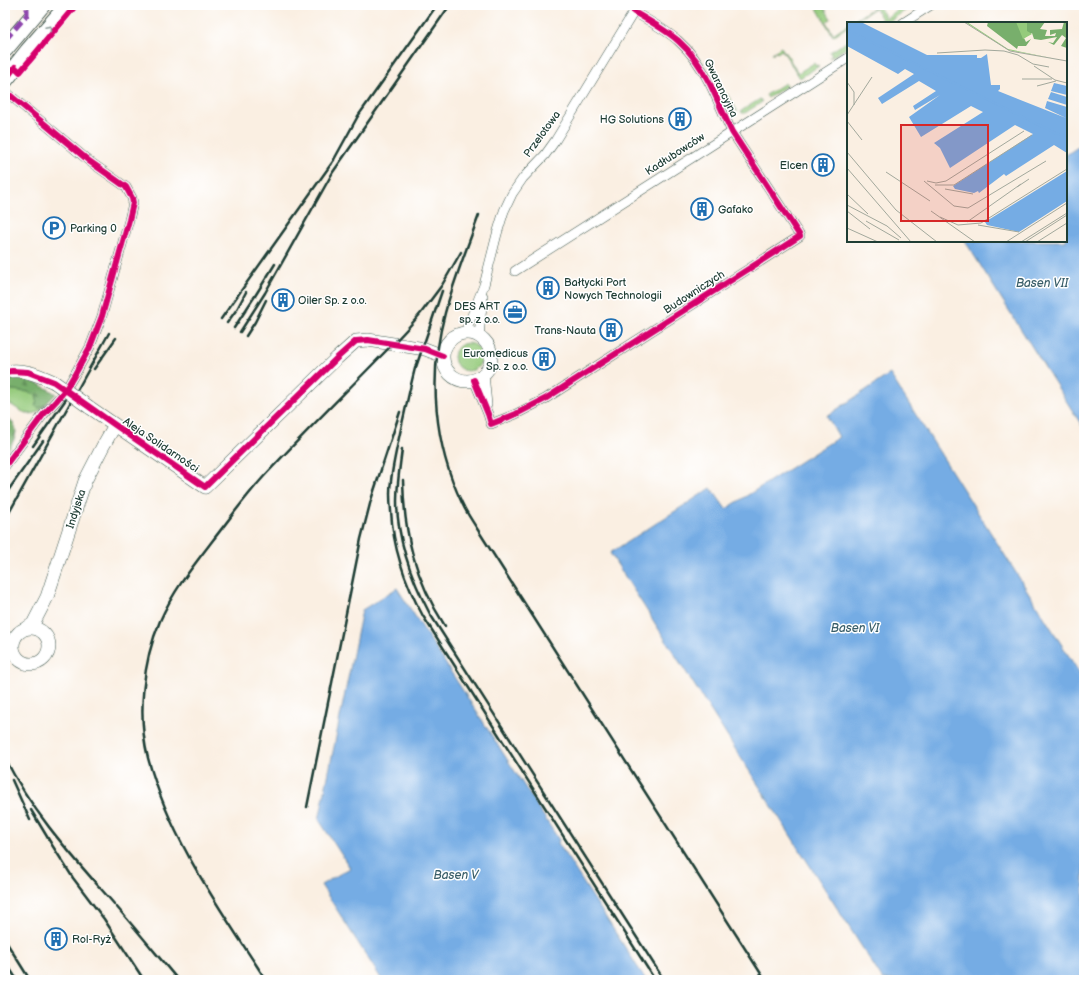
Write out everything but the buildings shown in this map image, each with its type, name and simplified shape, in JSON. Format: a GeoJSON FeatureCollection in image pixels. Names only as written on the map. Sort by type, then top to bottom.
{"type":"FeatureCollection","features":[{"type":"Feature","properties":{"kind":"highway"},"geometry":{"type":"LineString","coordinates":[[5,49],[42,5]]}},
{"type":"Feature","properties":{"kind":"highway"},"geometry":{"type":"LineString","coordinates":[[5,80],[68,5]]}},
{"type":"Feature","properties":{"kind":"street"},"geometry":{"type":"LineString","coordinates":[[905,22],[931,5]]}},
{"type":"Feature","properties":{"kind":"street","name":"Gwarancyjna"},"geometry":{"type":"LineString","coordinates":[[636,8],[668,32],[693,55],[710,84],[732,132]]}},
{"type":"Feature","properties":{"kind":"street","name":"Przelotowa"},"geometry":{"type":"LineString","coordinates":[[464,333],[484,285],[504,211],[512,194],[523,178],[545,155],[555,141],[636,8]]}},
{"type":"Feature","properties":{"kind":"street","name":"Kadłubowców"},"geometry":{"type":"LineString","coordinates":[[515,271],[847,59]]}},
{"type":"Feature","properties":{"kind":"street"},"geometry":{"type":"LineString","coordinates":[[5,91],[89,161],[126,187],[133,203],[102,316],[90,347],[76,374],[66,389],[42,415],[5,466]]}},
{"type":"Feature","properties":{"kind":"street","name":"Budowniczych"},"geometry":{"type":"LineString","coordinates":[[479,377],[491,424],[516,414],[545,399],[800,236],[732,132]]}},
{"type":"Feature","properties":{"kind":"street","name":"Przelotowa"},"geometry":{"type":"LineString","coordinates":[[479,336],[484,285]]}},
{"type":"Feature","properties":{"kind":"street"},"geometry":{"type":"LineString","coordinates":[[464,333],[472,333],[479,336],[485,340],[489,346],[491,361],[489,368],[479,377],[468,381],[461,380],[451,375],[444,363],[445,350],[451,339],[464,333]]}},
{"type":"Feature","properties":{"kind":"street","name":"Aleja Solidarności"},"geometry":{"type":"LineString","coordinates":[[5,372],[28,372],[54,382],[115,426],[205,487],[331,363],[356,341],[368,340],[425,349],[445,350]]}},
{"type":"Feature","properties":{"kind":"street","name":"Indyjska"},"geometry":{"type":"LineString","coordinates":[[24,630],[34,624],[47,597],[85,481],[115,426]]}},
{"type":"Feature","properties":{"kind":"street","name":"Indyjska"},"geometry":{"type":"LineString","coordinates":[[46,635],[44,627],[47,597]]}},
{"type":"Feature","properties":{"kind":"street"},"geometry":{"type":"LineString","coordinates":[[5,637],[24,630],[32,628],[42,631],[49,641],[50,647],[42,660],[34,664],[26,663],[19,659],[10,650],[13,649],[13,644],[17,635],[24,630]]}},
{"type":"Feature","properties":{"kind":"green space"},"geometry":{"type":"Polygon","coordinates":[[[819,5],[823,5],[831,19],[826,22],[833,34],[847,25],[847,27],[833,36],[817,8],[819,5]]]}},
{"type":"Feature","properties":{"kind":"green space"},"geometry":{"type":"Polygon","coordinates":[[[878,5],[886,18],[904,5],[914,5],[888,22],[878,22],[882,19],[875,8],[852,22],[878,5]]]}},
{"type":"Feature","properties":{"kind":"green space"},"geometry":{"type":"Polygon","coordinates":[[[847,42],[847,48],[830,58],[832,56],[830,52],[847,42]]]}},
{"type":"Feature","properties":{"kind":"green space"},"geometry":{"type":"Polygon","coordinates":[[[781,47],[791,59],[790,60],[798,73],[814,63],[816,66],[819,66],[800,78],[782,50],[777,53],[775,51],[781,47]]]}},
{"type":"Feature","properties":{"kind":"green space"},"geometry":{"type":"Polygon","coordinates":[[[785,83],[787,86],[768,98],[766,95],[785,83]]]}},
{"type":"Feature","properties":{"kind":"green space"},"geometry":{"type":"Polygon","coordinates":[[[727,94],[737,112],[731,109],[724,96],[727,94]]]}},
{"type":"Feature","properties":{"kind":"green space"},"geometry":{"type":"Polygon","coordinates":[[[760,99],[762,102],[745,113],[742,113],[741,111],[760,99]]]}},
{"type":"Feature","properties":{"kind":"green space"},"geometry":{"type":"Polygon","coordinates":[[[468,343],[478,347],[482,357],[478,367],[468,371],[458,367],[454,357],[458,347],[468,343]]]}},
{"type":"Feature","properties":{"kind":"green space"},"geometry":{"type":"Polygon","coordinates":[[[5,379],[26,380],[44,386],[56,394],[46,404],[39,408],[35,406],[37,401],[36,395],[29,392],[5,389],[5,379]]]}},
{"type":"Feature","properties":{"kind":"green space"},"geometry":{"type":"Polygon","coordinates":[[[5,389],[29,392],[36,395],[39,408],[46,404],[36,413],[26,413],[5,401],[5,389]]]}},
{"type":"Feature","properties":{"kind":"green space"},"geometry":{"type":"Polygon","coordinates":[[[5,418],[11,421],[16,429],[16,434],[12,444],[6,453],[5,453],[5,418]]]}},
{"type":"Feature","properties":{"kind":"water","name":"Basen VII"},"geometry":{"type":"Polygon","coordinates":[[[1084,143],[1084,429],[966,242],[1067,242],[1067,154],[1084,143]]]}},
{"type":"Feature","properties":{"kind":"water","name":"Basen VI"},"geometry":{"type":"Polygon","coordinates":[[[890,374],[1084,680],[1084,980],[883,980],[610,553],[711,488],[726,509],[839,437],[827,416],[890,374]]]}},
{"type":"Feature","properties":{"kind":"water","name":"Basen V"},"geometry":{"type":"Polygon","coordinates":[[[397,588],[559,840],[558,843],[646,980],[382,980],[321,885],[350,868],[319,820],[362,610],[397,588]]]}},
{"type":"Feature","properties":{"kind":"railway"},"geometry":{"type":"LineString","coordinates":[[331,165],[358,116],[437,5]]}},
{"type":"Feature","properties":{"kind":"railway"},"geometry":{"type":"LineString","coordinates":[[240,332],[265,293],[333,172],[450,5]]}},
{"type":"Feature","properties":{"kind":"railway"},"geometry":{"type":"LineString","coordinates":[[221,319],[334,160]]}},
{"type":"Feature","properties":{"kind":"railway"},"geometry":{"type":"LineString","coordinates":[[479,215],[445,313],[437,361],[437,410],[440,434],[445,458],[453,481],[470,518],[765,980]]}},
{"type":"Feature","properties":{"kind":"railway"},"geometry":{"type":"LineString","coordinates":[[266,980],[198,874],[169,817],[158,788],[148,758],[143,724],[142,706],[149,653],[160,621],[177,589],[240,505],[281,458],[416,319],[442,285],[461,252]]}},
{"type":"Feature","properties":{"kind":"railway"},"geometry":{"type":"LineString","coordinates":[[234,328],[275,264]]}},
{"type":"Feature","properties":{"kind":"railway"},"geometry":{"type":"LineString","coordinates":[[416,367],[442,291]]}},
{"type":"Feature","properties":{"kind":"railway"},"geometry":{"type":"LineString","coordinates":[[227,323],[237,309],[246,292]]}},
{"type":"Feature","properties":{"kind":"railway"},"geometry":{"type":"LineString","coordinates":[[246,336],[266,300]]}},
{"type":"Feature","properties":{"kind":"railway"},"geometry":{"type":"LineString","coordinates":[[5,520],[109,333]]}},
{"type":"Feature","properties":{"kind":"railway"},"geometry":{"type":"LineString","coordinates":[[94,369],[116,338]]}},
{"type":"Feature","properties":{"kind":"railway"},"geometry":{"type":"LineString","coordinates":[[417,361],[396,452],[390,488],[390,504],[394,539],[405,578],[423,616],[655,980]]}},
{"type":"Feature","properties":{"kind":"railway"},"geometry":{"type":"LineString","coordinates":[[33,446],[69,395]]}},
{"type":"Feature","properties":{"kind":"railway"},"geometry":{"type":"LineString","coordinates":[[307,807],[361,539],[371,500],[400,412]]}},
{"type":"Feature","properties":{"kind":"railway"},"geometry":{"type":"LineString","coordinates":[[5,495],[43,441]]}},
{"type":"Feature","properties":{"kind":"railway"},"geometry":{"type":"LineString","coordinates":[[402,449],[397,494],[400,531],[407,560],[423,601],[664,980]]}},
{"type":"Feature","properties":{"kind":"railway"},"geometry":{"type":"LineString","coordinates":[[403,480],[406,519],[413,556],[426,591],[445,626]]}},
{"type":"Feature","properties":{"kind":"railway"},"geometry":{"type":"LineString","coordinates":[[5,758],[25,794],[49,827],[178,980]]}},
{"type":"Feature","properties":{"kind":"railway"},"geometry":{"type":"LineString","coordinates":[[12,780],[30,820]]}},
{"type":"Feature","properties":{"kind":"railway"},"geometry":{"type":"LineString","coordinates":[[31,810],[73,878],[104,919],[144,980]]}},
{"type":"Feature","properties":{"kind":"railway"},"geometry":{"type":"LineString","coordinates":[[5,940],[30,980]]}},
{"type":"Feature","properties":{"kind":"railway"},"geometry":{"type":"LineString","coordinates":[[5,961],[17,980]]}},
{"type":"Feature","properties":{"kind":"marked path"},"geometry":{"type":"LineString","coordinates":[[5,40],[27,15],[27,5]]}},
{"type":"Feature","properties":{"kind":"cycle path"},"geometry":{"type":"LineString","coordinates":[[5,80],[15,67],[20,72],[76,5]]}},
{"type":"Feature","properties":{"kind":"cycle path"},"geometry":{"type":"LineString","coordinates":[[474,380],[491,424],[516,414],[545,399],[800,236],[732,132],[703,70],[695,59],[687,49],[669,33],[634,12]]}},
{"type":"Feature","properties":{"kind":"cycle path"},"geometry":{"type":"LineString","coordinates":[[5,91],[89,161],[126,187],[133,203],[102,316],[90,347],[66,389],[43,415],[5,466]]}},
{"type":"Feature","properties":{"kind":"cycle path"},"geometry":{"type":"LineString","coordinates":[[5,372],[28,372],[54,382],[205,487],[356,341],[368,340],[425,349],[443,356]]}},
{"type":"Feature","properties":{"kind":"place","name":"HG Solutions"},"geometry":{"type":"Point","coordinates":[680,119]}},
{"type":"Feature","properties":{"kind":"place","name":"Elcen"},"geometry":{"type":"Point","coordinates":[823,165]}},
{"type":"Feature","properties":{"kind":"place","name":"Gafako"},"geometry":{"type":"Point","coordinates":[702,209]}},
{"type":"Feature","properties":{"kind":"place","name":"Parking 0"},"geometry":{"type":"Point","coordinates":[54,228]}},
{"type":"Feature","properties":{"kind":"place","name":"Bałtycki Port Nowych Technologii"},"geometry":{"type":"Point","coordinates":[548,288]}},
{"type":"Feature","properties":{"kind":"place","name":"Oiler Sp. z o.o."},"geometry":{"type":"Point","coordinates":[283,300]}},
{"type":"Feature","properties":{"kind":"place","name":"DES ART sp. z o.o."},"geometry":{"type":"Point","coordinates":[515,312]}},
{"type":"Feature","properties":{"kind":"place","name":"Trans-Nauta"},"geometry":{"type":"Point","coordinates":[611,330]}},
{"type":"Feature","properties":{"kind":"place","name":"Euromedicus Sp. z o.o."},"geometry":{"type":"Point","coordinates":[544,359]}},
{"type":"Feature","properties":{"kind":"place","name":"Rol-Ryż"},"geometry":{"type":"Point","coordinates":[56,939]}}]}
